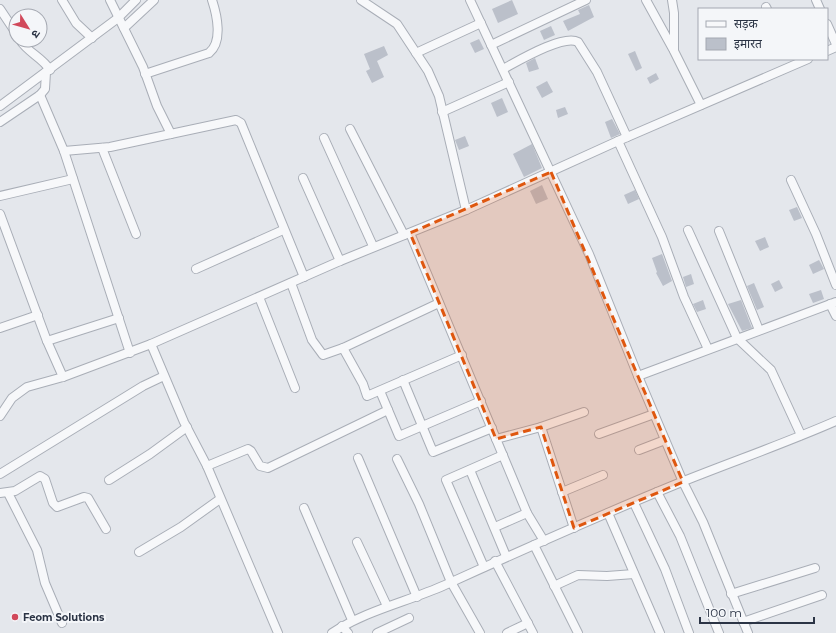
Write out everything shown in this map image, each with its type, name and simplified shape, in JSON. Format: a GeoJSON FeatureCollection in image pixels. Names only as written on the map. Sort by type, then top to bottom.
{"type":"FeatureCollection","features":[{"type":"Feature","properties":{"kind":"street"},"geometry":{"type":"LineString","coordinates":[[62,0],[76,23],[92,38]]}},
{"type":"Feature","properties":{"kind":"street"},"geometry":{"type":"LineString","coordinates":[[110,0],[171,134]]}},
{"type":"Feature","properties":{"kind":"street"},"geometry":{"type":"LineString","coordinates":[[0,106],[118,18],[136,0]]}},
{"type":"Feature","properties":{"kind":"street"},"geometry":{"type":"LineString","coordinates":[[124,28],[154,0]]}},
{"type":"Feature","properties":{"kind":"street"},"geometry":{"type":"LineString","coordinates":[[145,74],[209,53],[216,46],[218,20],[212,0]]}},
{"type":"Feature","properties":{"kind":"street"},"geometry":{"type":"LineString","coordinates":[[361,0],[396,24],[435,84],[466,210]]}},
{"type":"Feature","properties":{"kind":"street"},"geometry":{"type":"LineString","coordinates":[[470,0],[589,254],[638,376],[683,482],[703,522],[748,633]]}},
{"type":"Feature","properties":{"kind":"street"},"geometry":{"type":"LineString","coordinates":[[491,45],[586,0]]}},
{"type":"Feature","properties":{"kind":"street"},"geometry":{"type":"LineString","coordinates":[[646,0],[701,105]]}},
{"type":"Feature","properties":{"kind":"street"},"geometry":{"type":"LineString","coordinates":[[672,0],[674,13],[674,51]]}},
{"type":"Feature","properties":{"kind":"street"},"geometry":{"type":"LineString","coordinates":[[0,9],[8,21]]}},
{"type":"Feature","properties":{"kind":"street"},"geometry":{"type":"LineString","coordinates":[[416,53],[481,23]]}},
{"type":"Feature","properties":{"kind":"street"},"geometry":{"type":"LineString","coordinates":[[828,26],[836,44]]}},
{"type":"Feature","properties":{"kind":"street"},"geometry":{"type":"LineString","coordinates":[[503,69],[548,47],[569,40],[578,42],[597,72],[627,137]]}},
{"type":"Feature","properties":{"kind":"street"},"geometry":{"type":"LineString","coordinates":[[0,122],[40,95],[45,89],[48,71],[38,56],[26,48]]}},
{"type":"Feature","properties":{"kind":"street"},"geometry":{"type":"LineString","coordinates":[[0,416],[6,406],[19,392],[27,387],[63,377],[130,353],[291,284],[373,246],[466,210],[701,105],[792,62],[803,60]]}},
{"type":"Feature","properties":{"kind":"street"},"geometry":{"type":"LineString","coordinates":[[442,112],[509,82]]}},
{"type":"Feature","properties":{"kind":"street"},"geometry":{"type":"LineString","coordinates":[[40,95],[64,151],[74,179],[130,353]]}},
{"type":"Feature","properties":{"kind":"street"},"geometry":{"type":"LineString","coordinates":[[64,151],[102,148],[229,120],[236,120],[240,123],[283,230],[304,277]]}},
{"type":"Feature","properties":{"kind":"street"},"geometry":{"type":"LineString","coordinates":[[350,129],[407,234],[462,355],[527,513],[544,541]]}},
{"type":"Feature","properties":{"kind":"street"},"geometry":{"type":"LineString","coordinates":[[324,138],[373,246]]}},
{"type":"Feature","properties":{"kind":"street"},"geometry":{"type":"LineString","coordinates":[[618,141],[659,231],[684,297],[708,349]]}},
{"type":"Feature","properties":{"kind":"street"},"geometry":{"type":"LineString","coordinates":[[102,148],[136,234]]}},
{"type":"Feature","properties":{"kind":"street"},"geometry":{"type":"LineString","coordinates":[[303,178],[340,261]]}},
{"type":"Feature","properties":{"kind":"street"},"geometry":{"type":"LineString","coordinates":[[0,196],[74,179]]}},
{"type":"Feature","properties":{"kind":"street"},"geometry":{"type":"LineString","coordinates":[[791,180],[816,234],[836,285]]}},
{"type":"Feature","properties":{"kind":"street"},"geometry":{"type":"LineString","coordinates":[[0,214],[47,341],[63,377]]}},
{"type":"Feature","properties":{"kind":"street"},"geometry":{"type":"LineString","coordinates":[[196,269],[283,230]]}},
{"type":"Feature","properties":{"kind":"street"},"geometry":{"type":"LineString","coordinates":[[688,230],[737,338],[771,370],[801,435]]}},
{"type":"Feature","properties":{"kind":"street"},"geometry":{"type":"LineString","coordinates":[[719,231],[759,330]]}},
{"type":"Feature","properties":{"kind":"street"},"geometry":{"type":"LineString","coordinates":[[291,284],[312,340],[323,355],[330,354],[439,303]]}},
{"type":"Feature","properties":{"kind":"street"},"geometry":{"type":"LineString","coordinates":[[259,297],[295,388]]}},
{"type":"Feature","properties":{"kind":"street"},"geometry":{"type":"LineString","coordinates":[[638,376],[833,303],[836,316]]}},
{"type":"Feature","properties":{"kind":"street"},"geometry":{"type":"LineString","coordinates":[[0,328],[38,314]]}},
{"type":"Feature","properties":{"kind":"street"},"geometry":{"type":"LineString","coordinates":[[47,341],[119,318]]}},
{"type":"Feature","properties":{"kind":"street"},"geometry":{"type":"LineString","coordinates":[[151,344],[186,428],[207,466],[278,633]]}},
{"type":"Feature","properties":{"kind":"street"},"geometry":{"type":"LineString","coordinates":[[343,348],[363,384],[367,396],[462,355]]}},
{"type":"Feature","properties":{"kind":"street"},"geometry":{"type":"LineString","coordinates":[[0,474],[136,390],[164,376]]}},
{"type":"Feature","properties":{"kind":"street"},"geometry":{"type":"LineString","coordinates":[[403,380],[433,452],[492,428]]}},
{"type":"Feature","properties":{"kind":"street"},"geometry":{"type":"LineString","coordinates":[[380,391],[399,436],[481,401]]}},
{"type":"Feature","properties":{"kind":"street"},"geometry":{"type":"LineString","coordinates":[[207,466],[248,449],[251,451],[260,466],[268,468],[388,410]]}},
{"type":"Feature","properties":{"kind":"street"},"geometry":{"type":"LineString","coordinates":[[496,439],[541,427],[584,412]]}},
{"type":"Feature","properties":{"kind":"street"},"geometry":{"type":"LineString","coordinates":[[599,434],[654,414]]}},
{"type":"Feature","properties":{"kind":"street"},"geometry":{"type":"LineString","coordinates":[[332,633],[352,620],[387,606],[417,597],[506,556],[634,502],[836,421]]}},
{"type":"Feature","properties":{"kind":"street"},"geometry":{"type":"LineString","coordinates":[[541,427],[574,528]]}},
{"type":"Feature","properties":{"kind":"street"},"geometry":{"type":"LineString","coordinates":[[109,480],[150,454],[186,428]]}},
{"type":"Feature","properties":{"kind":"street"},"geometry":{"type":"LineString","coordinates":[[639,450],[665,440]]}},
{"type":"Feature","properties":{"kind":"street"},"geometry":{"type":"LineString","coordinates":[[484,567],[446,480],[503,455]]}},
{"type":"Feature","properties":{"kind":"street"},"geometry":{"type":"LineString","coordinates":[[358,458],[417,597]]}},
{"type":"Feature","properties":{"kind":"street"},"geometry":{"type":"LineString","coordinates":[[397,459],[419,504],[451,582],[480,633]]}},
{"type":"Feature","properties":{"kind":"street"},"geometry":{"type":"LineString","coordinates":[[470,470],[506,556]]}},
{"type":"Feature","properties":{"kind":"street"},"geometry":{"type":"LineString","coordinates":[[562,492],[603,475]]}},
{"type":"Feature","properties":{"kind":"street"},"geometry":{"type":"LineString","coordinates":[[62,623],[45,583],[37,550],[4,493],[15,491],[40,476],[45,479],[53,503],[58,507],[84,497],[88,498],[106,529]]}},
{"type":"Feature","properties":{"kind":"street"},"geometry":{"type":"LineString","coordinates":[[658,492],[680,536],[719,633]]}},
{"type":"Feature","properties":{"kind":"street"},"geometry":{"type":"LineString","coordinates":[[139,552],[181,527],[220,499]]}},
{"type":"Feature","properties":{"kind":"street"},"geometry":{"type":"LineString","coordinates":[[634,502],[665,569],[689,633]]}},
{"type":"Feature","properties":{"kind":"street"},"geometry":{"type":"LineString","coordinates":[[304,508],[352,620]]}},
{"type":"Feature","properties":{"kind":"street"},"geometry":{"type":"LineString","coordinates":[[495,527],[527,513]]}},
{"type":"Feature","properties":{"kind":"street"},"geometry":{"type":"LineString","coordinates":[[608,513],[660,633]]}},
{"type":"Feature","properties":{"kind":"street"},"geometry":{"type":"LineString","coordinates":[[358,542],[387,606]]}},
{"type":"Feature","properties":{"kind":"street"},"geometry":{"type":"LineString","coordinates":[[534,545],[578,633]]}},
{"type":"Feature","properties":{"kind":"street"},"geometry":{"type":"LineString","coordinates":[[495,561],[534,633]]}},
{"type":"Feature","properties":{"kind":"street"},"geometry":{"type":"LineString","coordinates":[[731,594],[815,568]]}},
{"type":"Feature","properties":{"kind":"street"},"geometry":{"type":"LineString","coordinates":[[554,586],[578,575],[607,576],[634,574]]}},
{"type":"Feature","properties":{"kind":"street"},"geometry":{"type":"LineString","coordinates":[[743,622],[822,595]]}},
{"type":"Feature","properties":{"kind":"street"},"geometry":{"type":"LineString","coordinates":[[377,633],[409,618]]}},
{"type":"Feature","properties":{"kind":"street"},"geometry":{"type":"LineString","coordinates":[[507,633],[528,623]]}},
{"type":"Feature","properties":{"kind":"street"},"geometry":{"type":"LineString","coordinates":[[342,626],[348,633]]}},
{"type":"Feature","properties":{"kind":"highlighted area"},"geometry":{"type":"Polygon","coordinates":[[[551,172],[683,482],[574,528],[541,427],[496,439],[410,233],[551,172]]]}},
{"type":"Feature","properties":{"kind":"building"},"geometry":{"type":"Polygon","coordinates":[[[512,0],[518,14],[498,23],[492,9],[512,0]]]}},
{"type":"Feature","properties":{"kind":"building"},"geometry":{"type":"Polygon","coordinates":[[[589,5],[594,17],[568,31],[563,21],[580,14],[578,10],[589,5]]]}},
{"type":"Feature","properties":{"kind":"building"},"geometry":{"type":"Polygon","coordinates":[[[551,26],[555,35],[544,40],[540,31],[551,26]]]}},
{"type":"Feature","properties":{"kind":"building"},"geometry":{"type":"Polygon","coordinates":[[[479,39],[484,49],[475,53],[470,43],[479,39]]]}},
{"type":"Feature","properties":{"kind":"building"},"geometry":{"type":"Polygon","coordinates":[[[384,46],[388,55],[377,61],[384,77],[372,83],[366,71],[370,69],[364,54],[384,46]]]}},
{"type":"Feature","properties":{"kind":"building"},"geometry":{"type":"Polygon","coordinates":[[[635,51],[642,68],[636,71],[628,54],[635,51]]]}},
{"type":"Feature","properties":{"kind":"building"},"geometry":{"type":"Polygon","coordinates":[[[535,58],[539,69],[529,72],[526,63],[535,58]]]}},
{"type":"Feature","properties":{"kind":"building"},"geometry":{"type":"Polygon","coordinates":[[[656,73],[659,79],[650,84],[647,78],[656,73]]]}},
{"type":"Feature","properties":{"kind":"building"},"geometry":{"type":"Polygon","coordinates":[[[547,81],[553,92],[542,98],[536,87],[547,81]]]}},
{"type":"Feature","properties":{"kind":"building"},"geometry":{"type":"Polygon","coordinates":[[[502,98],[508,112],[497,117],[491,103],[502,98]]]}},
{"type":"Feature","properties":{"kind":"building"},"geometry":{"type":"Polygon","coordinates":[[[565,107],[568,114],[558,118],[556,110],[565,107]]]}},
{"type":"Feature","properties":{"kind":"building"},"geometry":{"type":"Polygon","coordinates":[[[612,119],[620,134],[611,138],[605,122],[612,119]]]}},
{"type":"Feature","properties":{"kind":"building"},"geometry":{"type":"Polygon","coordinates":[[[465,136],[469,146],[459,150],[455,140],[465,136]]]}},
{"type":"Feature","properties":{"kind":"building"},"geometry":{"type":"Polygon","coordinates":[[[532,144],[542,168],[524,177],[513,154],[532,144]]]}},
{"type":"Feature","properties":{"kind":"building"},"geometry":{"type":"Polygon","coordinates":[[[542,185],[548,199],[536,204],[530,191],[542,185]]]}},
{"type":"Feature","properties":{"kind":"building"},"geometry":{"type":"Polygon","coordinates":[[[635,190],[639,199],[628,204],[624,195],[635,190]]]}},
{"type":"Feature","properties":{"kind":"building"},"geometry":{"type":"Polygon","coordinates":[[[797,207],[802,218],[794,221],[789,210],[797,207]]]}},
{"type":"Feature","properties":{"kind":"building"},"geometry":{"type":"Polygon","coordinates":[[[765,237],[769,247],[760,251],[755,241],[765,237]]]}},
{"type":"Feature","properties":{"kind":"building"},"geometry":{"type":"Polygon","coordinates":[[[662,254],[672,281],[663,286],[656,273],[657,272],[652,258],[662,254]]]}},
{"type":"Feature","properties":{"kind":"building"},"geometry":{"type":"Polygon","coordinates":[[[819,260],[824,269],[813,274],[809,265],[819,260]]]}},
{"type":"Feature","properties":{"kind":"building"},"geometry":{"type":"Polygon","coordinates":[[[691,274],[694,284],[686,287],[683,277],[691,274]]]}},
{"type":"Feature","properties":{"kind":"building"},"geometry":{"type":"Polygon","coordinates":[[[779,280],[783,288],[775,292],[771,284],[779,280]]]}},
{"type":"Feature","properties":{"kind":"building"},"geometry":{"type":"Polygon","coordinates":[[[754,283],[764,307],[757,310],[747,286],[754,283]]]}},
{"type":"Feature","properties":{"kind":"building"},"geometry":{"type":"Polygon","coordinates":[[[821,290],[824,299],[813,303],[809,294],[821,290]]]}},
{"type":"Feature","properties":{"kind":"building"},"geometry":{"type":"Polygon","coordinates":[[[703,300],[706,309],[697,312],[693,304],[703,300]]]}},
{"type":"Feature","properties":{"kind":"building"},"geometry":{"type":"Polygon","coordinates":[[[741,300],[752,328],[742,331],[728,304],[741,300]]]}},
{"type":"Feature","properties":{"kind":"place","name":"Feom Solutions"},"geometry":{"type":"Point","coordinates":[15,617]}}]}
